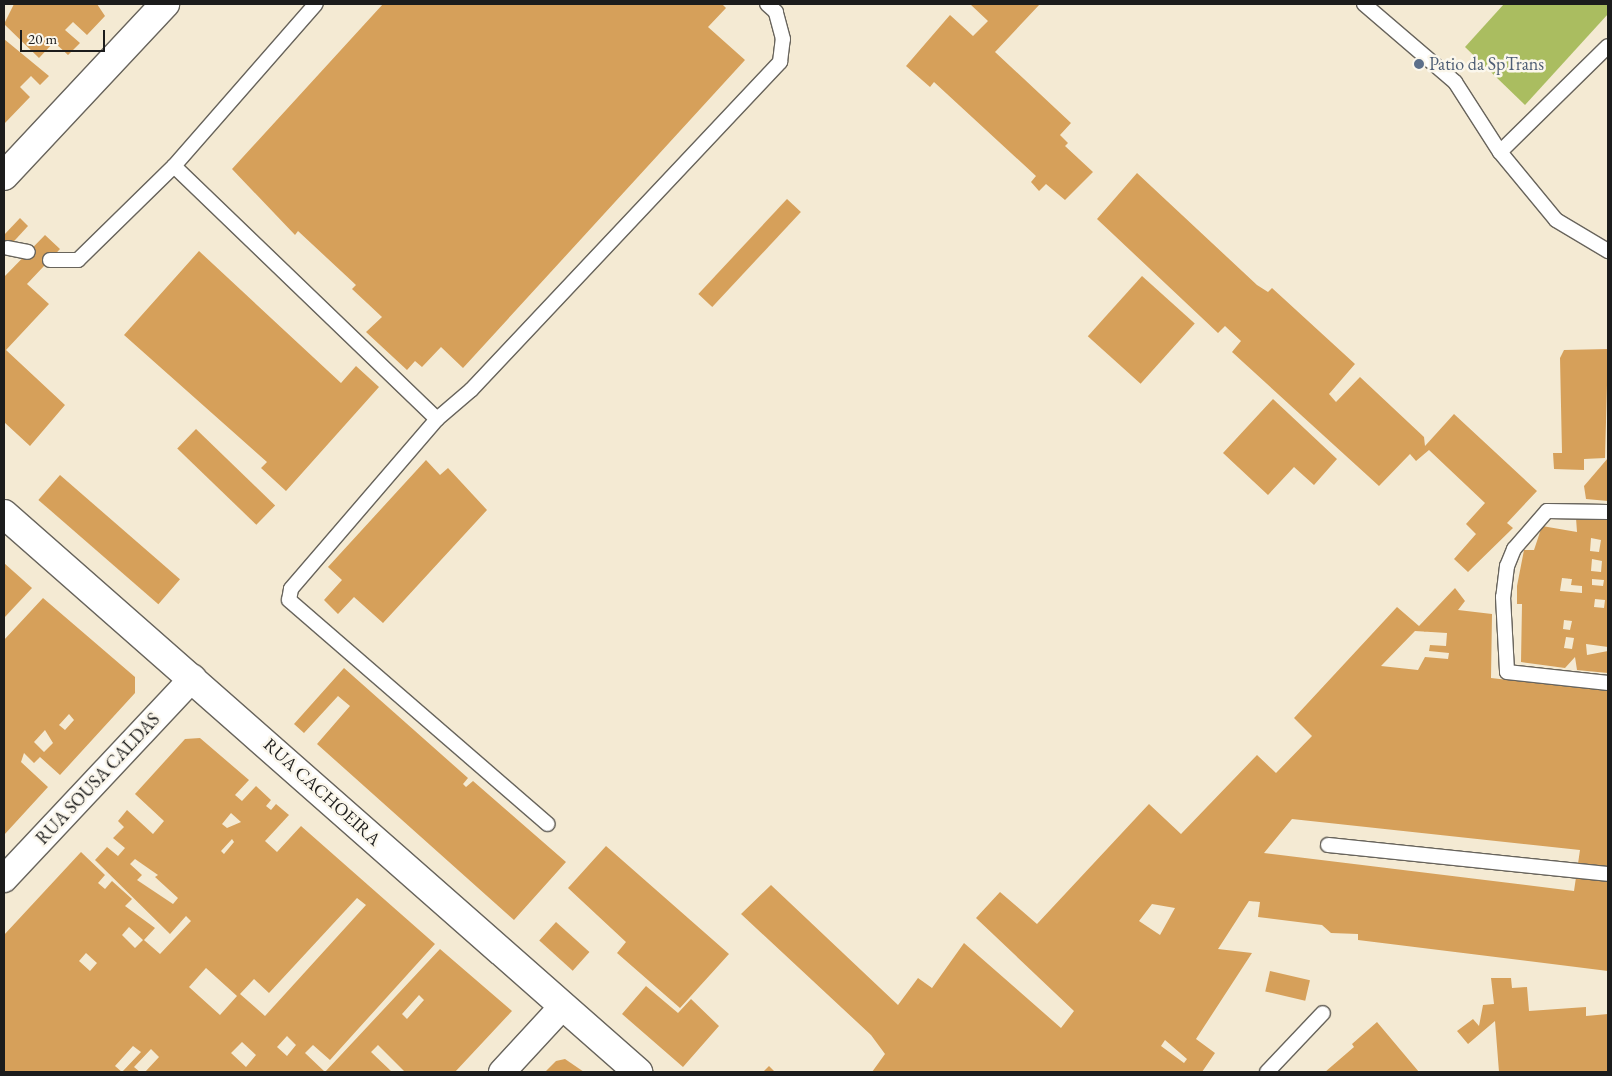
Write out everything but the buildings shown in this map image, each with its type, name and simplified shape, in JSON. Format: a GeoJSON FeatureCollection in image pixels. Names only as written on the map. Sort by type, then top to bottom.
{"type":"FeatureCollection","features":[{"type":"Feature","properties":{"kind":"street"},"geometry":{"type":"LineString","coordinates":[[4,176],[165,4]]}},
{"type":"Feature","properties":{"kind":"street","name":"RUA CACHOEIRA"},"geometry":{"type":"LineString","coordinates":[[4,514],[193,678],[638,1072]]}},
{"type":"Feature","properties":{"kind":"street","name":"RUA SOUSA CALDAS"},"geometry":{"type":"LineString","coordinates":[[4,879],[193,678]]}},
{"type":"Feature","properties":{"kind":"street"},"geometry":{"type":"LineString","coordinates":[[502,1072],[563,1006]]}},
{"type":"Feature","properties":{"kind":"lane"},"geometry":{"type":"LineString","coordinates":[[50,260],[78,260],[174,166],[316,4]]}},
{"type":"Feature","properties":{"kind":"lane"},"geometry":{"type":"LineString","coordinates":[[548,824],[289,600],[291,589],[437,419],[471,390],[780,62],[783,39],[776,12],[767,4]]}},
{"type":"Feature","properties":{"kind":"lane"},"geometry":{"type":"LineString","coordinates":[[1364,4],[1455,82],[1500,152],[1556,220],[1608,251]]}},
{"type":"Feature","properties":{"kind":"lane"},"geometry":{"type":"LineString","coordinates":[[1500,152],[1608,46]]}},
{"type":"Feature","properties":{"kind":"lane"},"geometry":{"type":"LineString","coordinates":[[174,166],[437,419]]}},
{"type":"Feature","properties":{"kind":"lane"},"geometry":{"type":"LineString","coordinates":[[8,248],[28,252]]}},
{"type":"Feature","properties":{"kind":"lane"},"geometry":{"type":"LineString","coordinates":[[1608,512],[1546,511],[1514,549],[1507,566],[1503,597],[1507,672],[1608,683]]}},
{"type":"Feature","properties":{"kind":"lane"},"geometry":{"type":"LineString","coordinates":[[1328,845],[1608,874]]}},
{"type":"Feature","properties":{"kind":"lane"},"geometry":{"type":"LineString","coordinates":[[1267,1072],[1323,1013]]}},
{"type":"Feature","properties":{"kind":"green space"},"geometry":{"type":"Polygon","coordinates":[[[1504,4],[1608,4],[1608,14],[1525,105],[1465,47],[1504,4]]]}},
{"type":"Feature","properties":{"kind":"place","name":"Patio da SpTrans"},"geometry":{"type":"Point","coordinates":[1419,64]}}]}
